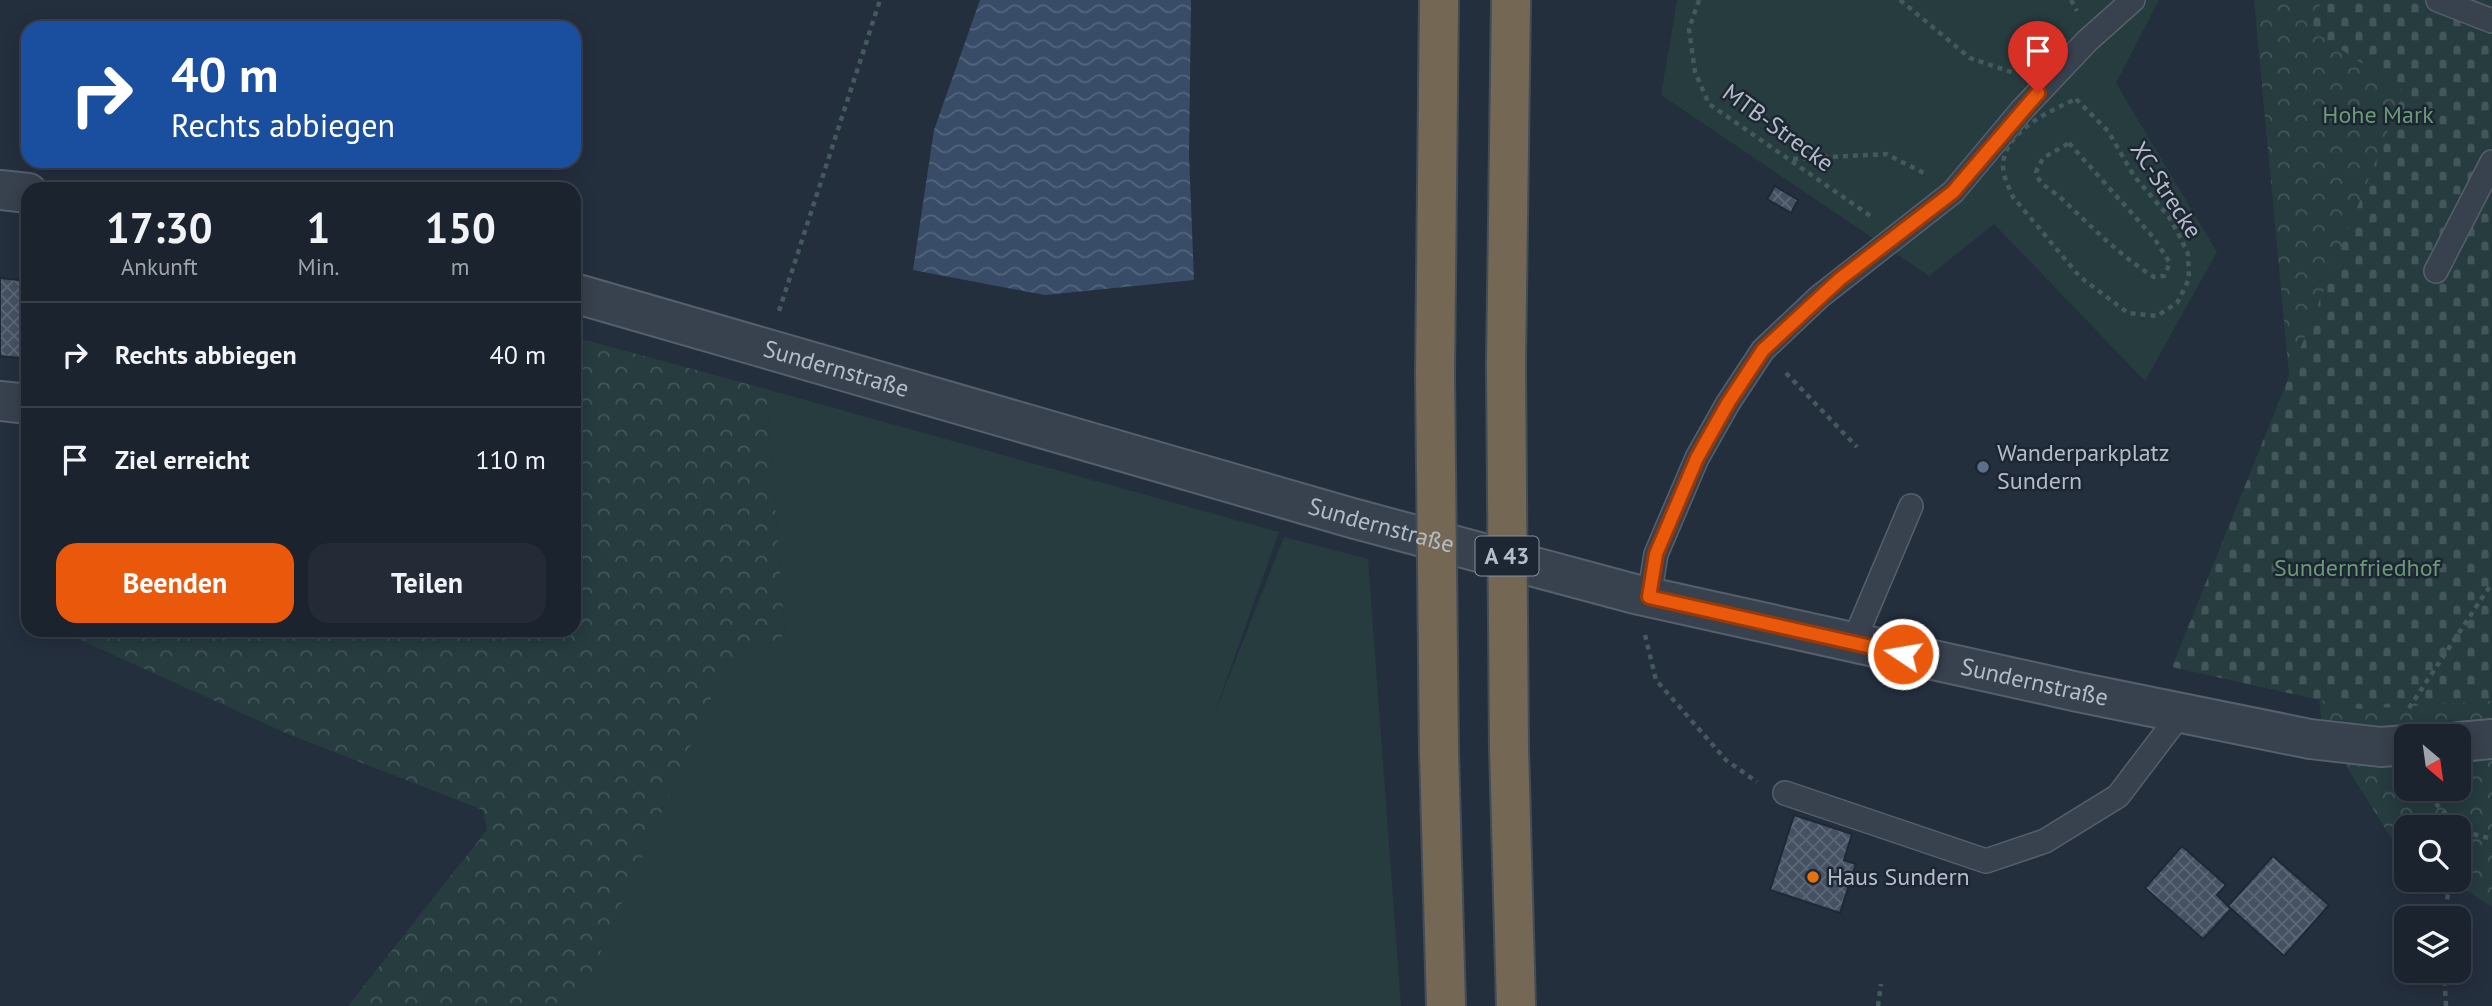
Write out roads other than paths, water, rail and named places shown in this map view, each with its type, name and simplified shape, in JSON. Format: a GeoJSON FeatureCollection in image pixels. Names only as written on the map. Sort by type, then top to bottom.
{"type":"FeatureCollection","features":[{"type":"Feature","properties":{"kind":"highway"},"geometry":{"type":"LineString","coordinates":[[1439,0],[1435,374],[1439,752],[1446,1006]]}},
{"type":"Feature","properties":{"kind":"highway","name":"A 43"},"geometry":{"type":"LineString","coordinates":[[1511,0],[1506,365],[1509,748],[1516,1006]]}},
{"type":"Feature","properties":{"kind":"street"},"geometry":{"type":"LineString","coordinates":[[0,190],[21,192]]}},
{"type":"Feature","properties":{"kind":"street","name":"Sundernstraße"},"geometry":{"type":"LineString","coordinates":[[581,295],[1352,518],[1642,595],[1853,643],[2310,739],[2381,747],[2394,746]]}},
{"type":"Feature","properties":{"kind":"street"},"geometry":{"type":"LineString","coordinates":[[0,401],[21,403]]}},
{"type":"Feature","properties":{"kind":"street"},"geometry":{"type":"LineString","coordinates":[[2471,741],[2492,739]]}},
{"type":"Feature","properties":{"kind":"lane"},"geometry":{"type":"LineString","coordinates":[[1642,595],[1656,554],[1697,458],[1728,403],[1763,350],[1840,279],[1953,192],[2021,110],[2087,41],[2133,0]]}},
{"type":"Feature","properties":{"kind":"lane"},"geometry":{"type":"LineString","coordinates":[[2438,0],[2492,21]]}},
{"type":"Feature","properties":{"kind":"lane"},"geometry":{"type":"LineString","coordinates":[[2437,271],[2492,162]]}},
{"type":"Feature","properties":{"kind":"lane"},"geometry":{"type":"LineString","coordinates":[[1853,643],[1911,506]]}},
{"type":"Feature","properties":{"kind":"lane"},"geometry":{"type":"LineString","coordinates":[[1786,793],[1986,860],[2045,841],[2118,796],[2181,712]]}},
{"type":"Feature","properties":{"kind":"water"},"geometry":{"type":"Polygon","coordinates":[[[980,0],[1191,0],[1189,155],[1194,280],[1045,295],[913,270],[934,130],[980,0]]]}},
{"type":"Feature","properties":{"kind":"place","name":"Wanderparkplatz Sundern"},"geometry":{"type":"Point","coordinates":[1983,467]}},
{"type":"Feature","properties":{"kind":"place","name":"Haus Sundern"},"geometry":{"type":"Point","coordinates":[1813,877]}},
{"type":"Feature","properties":{"kind":"park label","name":"Hohe Mark"},"geometry":{"type":"Point","coordinates":[2378,115]}},
{"type":"Feature","properties":{"kind":"park label","name":"Sundernfriedhof"},"geometry":{"type":"Point","coordinates":[2357,568]}}]}
